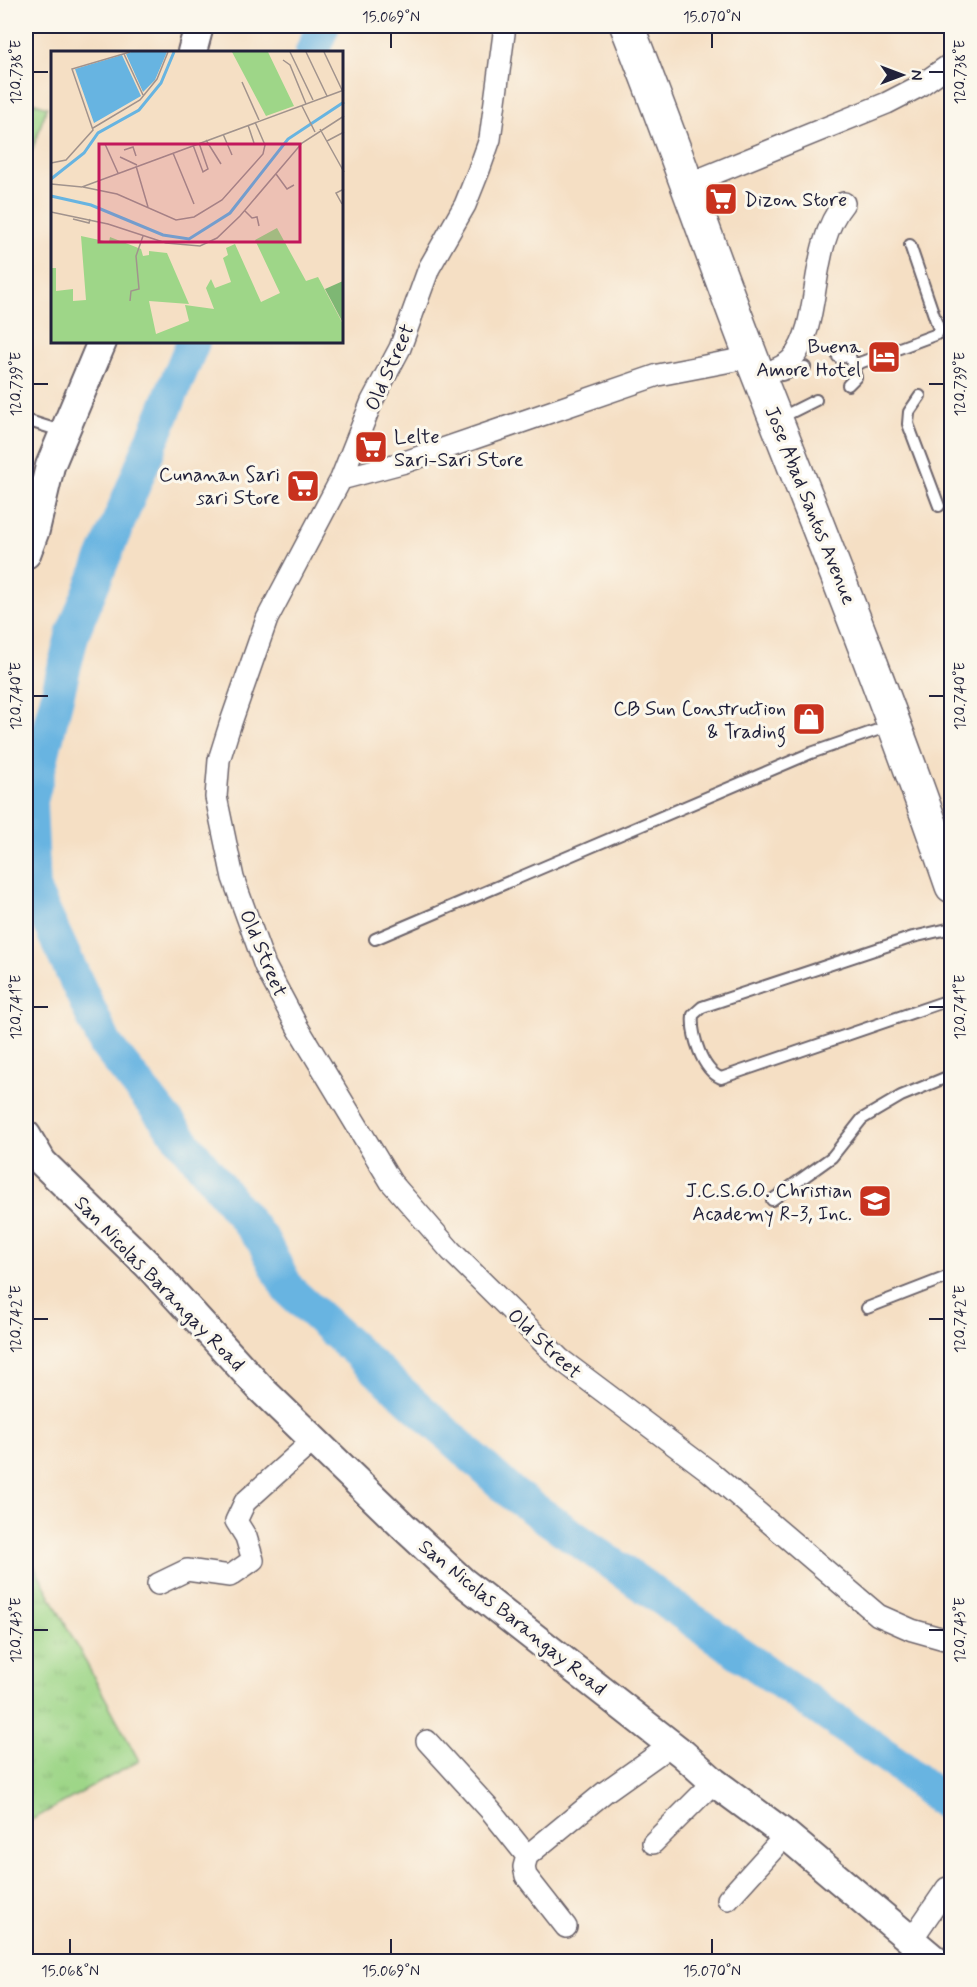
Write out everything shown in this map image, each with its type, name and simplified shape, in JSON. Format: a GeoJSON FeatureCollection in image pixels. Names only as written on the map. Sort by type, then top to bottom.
{"type":"FeatureCollection","features":[{"type":"Feature","properties":{"kind":"highway","name":"Jose Abad Santos Avenue"},"geometry":{"type":"LineString","coordinates":[[627,26],[895,724],[951,886]]}},
{"type":"Feature","properties":{"kind":"street"},"geometry":{"type":"LineString","coordinates":[[192,51],[199,26]]}},
{"type":"Feature","properties":{"kind":"street","name":"Old Street"},"geometry":{"type":"LineString","coordinates":[[505,26],[490,139],[479,170],[465,205],[429,268],[400,348],[372,401],[341,479],[267,619],[219,760],[216,797],[233,878],[265,966],[298,1028],[391,1182],[451,1251],[560,1359],[709,1471],[878,1615],[912,1630],[944,1639],[951,1638]]}},
{"type":"Feature","properties":{"kind":"street"},"geometry":{"type":"LineString","coordinates":[[688,184],[887,103],[918,87],[951,63]]}},
{"type":"Feature","properties":{"kind":"street"},"geometry":{"type":"LineString","coordinates":[[341,479],[405,462],[658,375],[758,372],[792,360],[802,338],[827,231],[844,203]]}},
{"type":"Feature","properties":{"kind":"street"},"geometry":{"type":"LineString","coordinates":[[26,554],[35,530],[50,466],[101,344]]}},
{"type":"Feature","properties":{"kind":"street","name":"San Nicolas Barangay Road"},"geometry":{"type":"LineString","coordinates":[[26,1135],[42,1162],[148,1265],[261,1389],[462,1581],[671,1744],[714,1782],[786,1834],[938,1962]]}},
{"type":"Feature","properties":{"kind":"street"},"geometry":{"type":"LineString","coordinates":[[158,1584],[187,1570],[230,1576],[253,1560],[246,1537],[236,1521],[239,1513],[245,1502],[315,1440]]}},
{"type":"Feature","properties":{"kind":"street"},"geometry":{"type":"LineString","coordinates":[[427,1741],[491,1811],[527,1856]]}},
{"type":"Feature","properties":{"kind":"street"},"geometry":{"type":"LineString","coordinates":[[566,1927],[526,1876],[524,1867],[527,1856],[605,1792],[671,1744]]}},
{"type":"Feature","properties":{"kind":"street"},"geometry":{"type":"LineString","coordinates":[[652,1843],[714,1782]]}},
{"type":"Feature","properties":{"kind":"street"},"geometry":{"type":"LineString","coordinates":[[728,1899],[786,1834]]}},
{"type":"Feature","properties":{"kind":"street"},"geometry":{"type":"LineString","coordinates":[[912,1939],[947,1888]]}},
{"type":"Feature","properties":{"kind":"lane"},"geometry":{"type":"LineString","coordinates":[[854,365],[937,334],[939,330],[910,245]]}},
{"type":"Feature","properties":{"kind":"lane"},"geometry":{"type":"LineString","coordinates":[[838,357],[850,356],[854,365],[855,377],[848,385]]}},
{"type":"Feature","properties":{"kind":"lane"},"geometry":{"type":"LineString","coordinates":[[758,372],[805,367]]}},
{"type":"Feature","properties":{"kind":"lane"},"geometry":{"type":"LineString","coordinates":[[920,396],[909,412],[908,424],[939,506]]}},
{"type":"Feature","properties":{"kind":"lane"},"geometry":{"type":"LineString","coordinates":[[777,419],[816,400]]}},
{"type":"Feature","properties":{"kind":"lane"},"geometry":{"type":"LineString","coordinates":[[26,420],[64,433]]}},
{"type":"Feature","properties":{"kind":"lane"},"geometry":{"type":"LineString","coordinates":[[375,939],[811,753],[895,724]]}},
{"type":"Feature","properties":{"kind":"lane"},"geometry":{"type":"LineString","coordinates":[[951,928],[913,937],[702,1007],[693,1015],[692,1028],[707,1068],[721,1078],[951,999]]}},
{"type":"Feature","properties":{"kind":"lane"},"geometry":{"type":"LineString","coordinates":[[772,1200],[832,1157],[862,1119],[901,1096],[951,1075]]}},
{"type":"Feature","properties":{"kind":"lane"},"geometry":{"type":"LineString","coordinates":[[867,1308],[951,1275]]}},
{"type":"Feature","properties":{"kind":"green space"},"geometry":{"type":"Polygon","coordinates":[[[26,100],[47,107],[26,168],[26,100]]]}},
{"type":"Feature","properties":{"kind":"green space"},"geometry":{"type":"Polygon","coordinates":[[[26,1551],[139,1761],[26,1823],[26,1551]]]}},
{"type":"Feature","properties":{"kind":"waterway"},"geometry":{"type":"LineString","coordinates":[[312,51],[323,26]]}},
{"type":"Feature","properties":{"kind":"waterway"},"geometry":{"type":"LineString","coordinates":[[192,344],[73,632],[30,805],[34,891],[106,1045],[263,1241],[288,1289],[514,1495],[896,1763],[952,1809]]}},
{"type":"Feature","properties":{"kind":"place","name":"Dizon Store"},"geometry":{"type":"Point","coordinates":[721,199]}},
{"type":"Feature","properties":{"kind":"place","name":"Buena Amore Hotel"},"geometry":{"type":"Point","coordinates":[884,357]}},
{"type":"Feature","properties":{"kind":"place","name":"Lelte Sari-Sari Store"},"geometry":{"type":"Point","coordinates":[371,447]}},
{"type":"Feature","properties":{"kind":"place","name":"Cunanan Sari sari Store"},"geometry":{"type":"Point","coordinates":[303,486]}},
{"type":"Feature","properties":{"kind":"place","name":"CB Sun Construction & Trading"},"geometry":{"type":"Point","coordinates":[809,719]}},
{"type":"Feature","properties":{"kind":"place","name":"J.C.S.G.O. Christian Academy R-3, Inc."},"geometry":{"type":"Point","coordinates":[875,1201]}}]}
